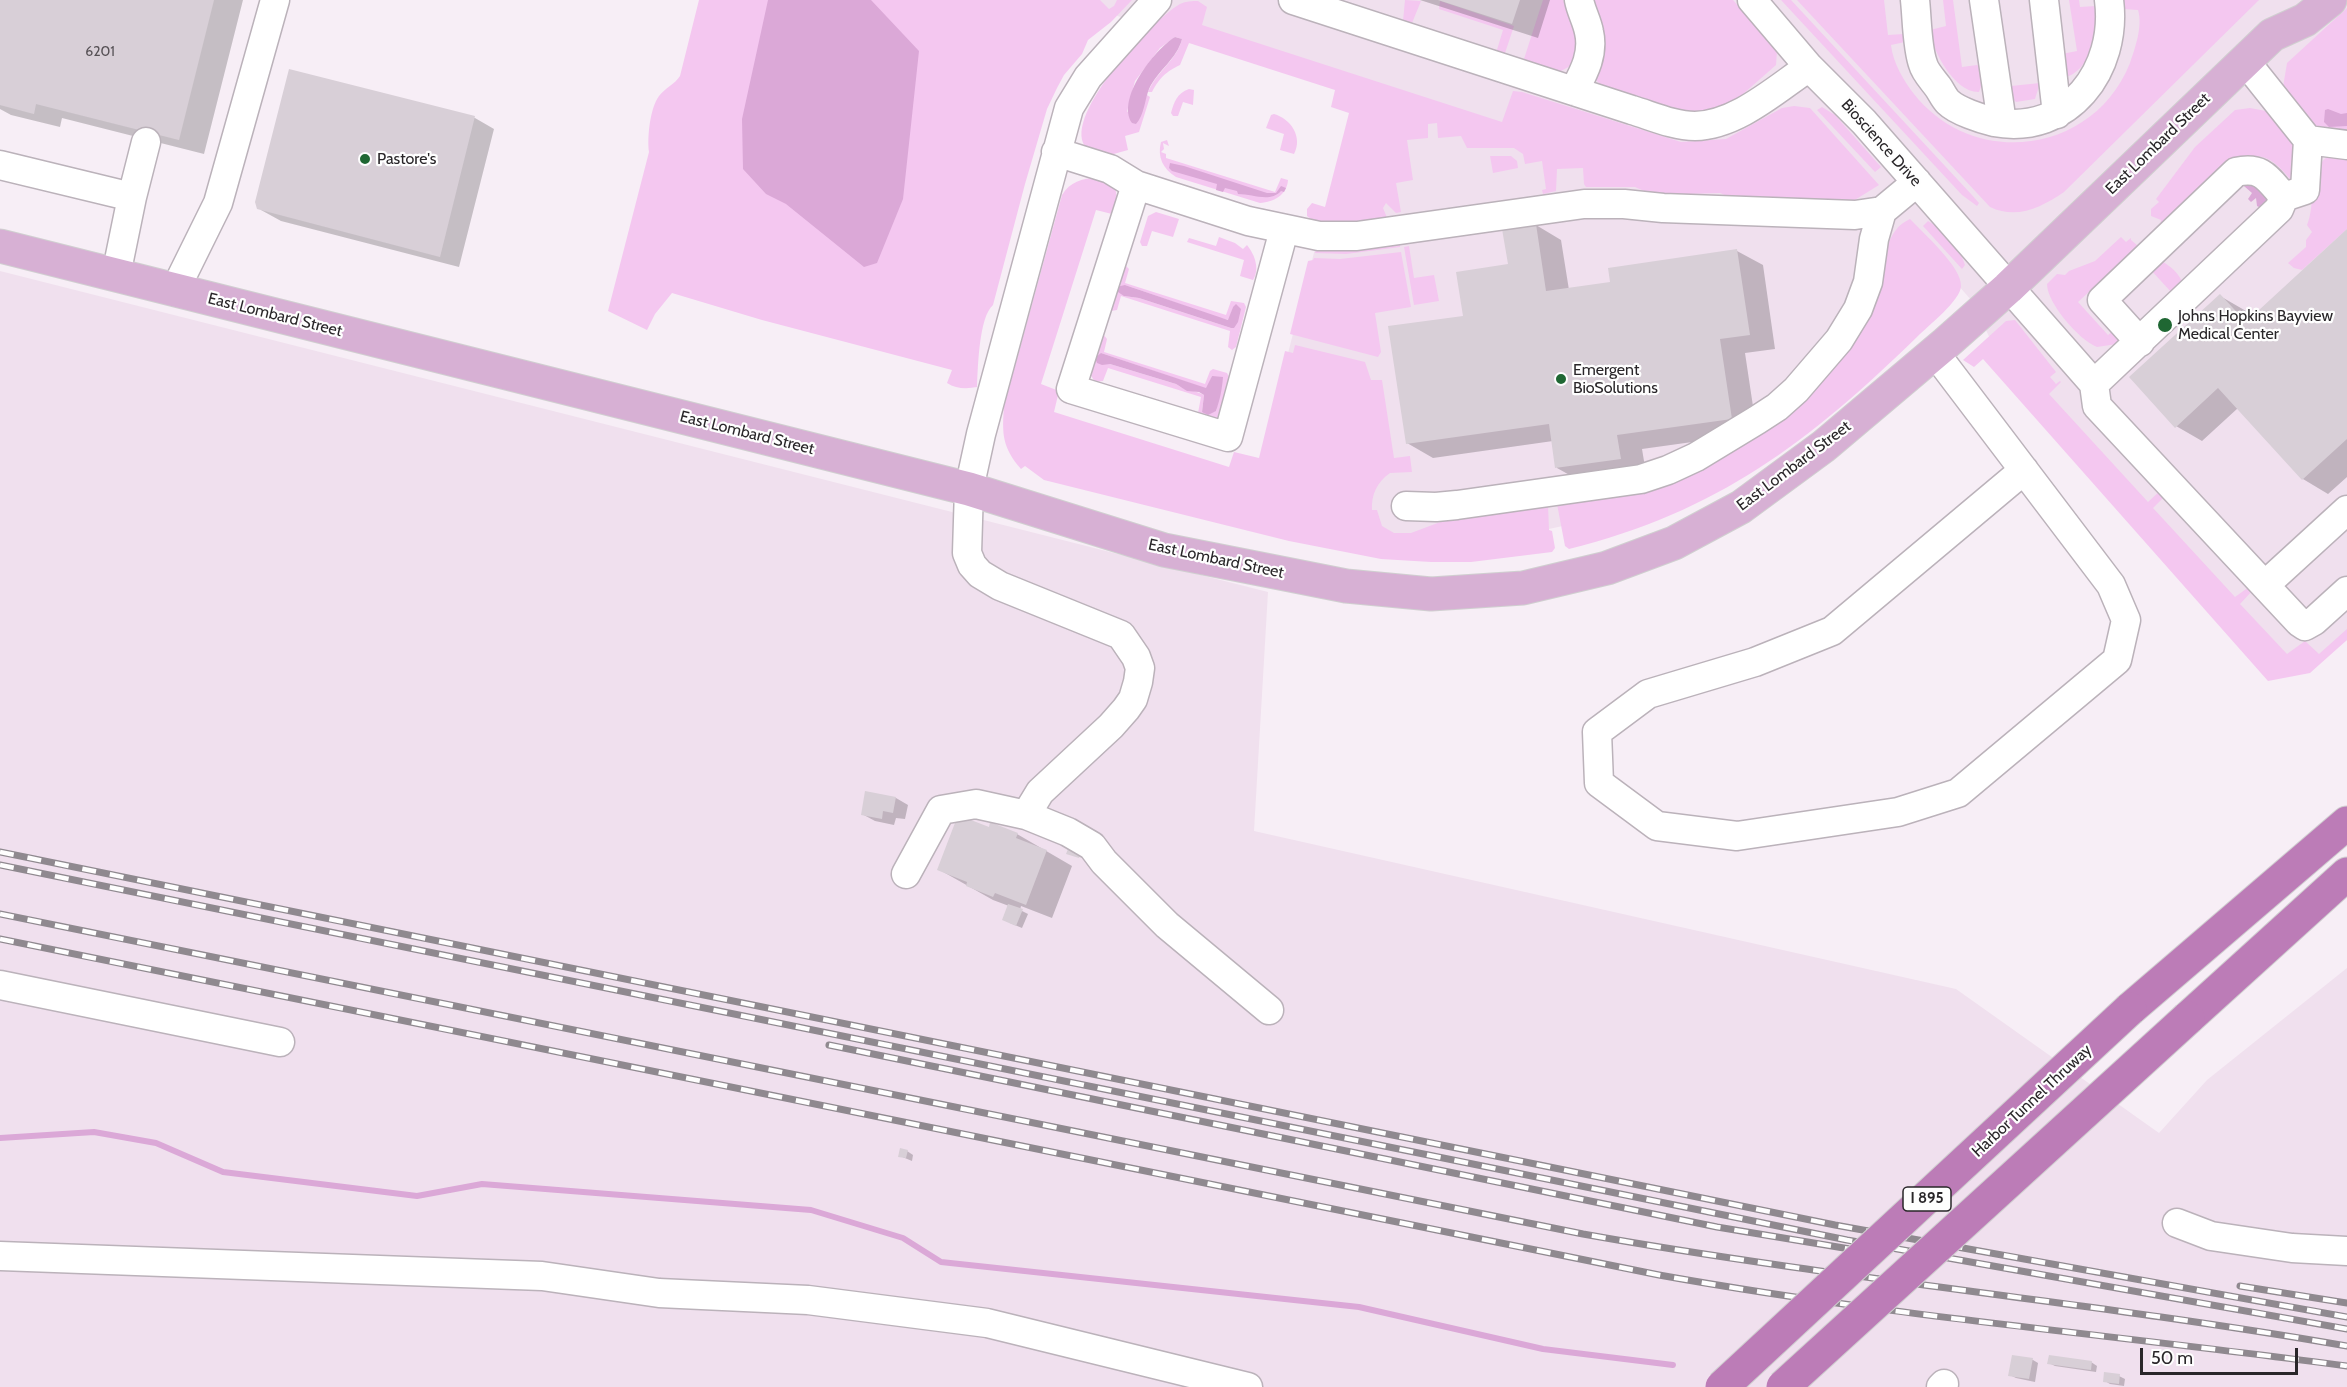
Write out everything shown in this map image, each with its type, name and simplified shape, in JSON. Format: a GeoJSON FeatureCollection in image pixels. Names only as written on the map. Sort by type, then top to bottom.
{"type":"FeatureCollection","features":[{"type":"Feature","properties":{"kind":"highway","name":"Harbor Tunnel Thruway"},"geometry":{"type":"LineString","coordinates":[[1722,1387],[2130,1009],[2347,823]]}},
{"type":"Feature","properties":{"kind":"highway","name":"I 895"},"geometry":{"type":"LineString","coordinates":[[1783,1387],[2347,874]]}},
{"type":"Feature","properties":{"kind":"main road","name":"East Lombard Street"},"geometry":{"type":"LineString","coordinates":[[2272,35],[2287,0]]}},
{"type":"Feature","properties":{"kind":"main road","name":"East Lombard Street"},"geometry":{"type":"LineString","coordinates":[[0,246],[969,489],[1164,550],[1335,584],[1431,594],[1523,588],[1606,568],[1674,543],[1742,507],[1824,446],[2008,288],[2272,35],[2305,20],[2330,0]]}},
{"type":"Feature","properties":{"kind":"street"},"geometry":{"type":"LineString","coordinates":[[175,290],[218,203],[275,0]]}},
{"type":"Feature","properties":{"kind":"street"},"geometry":{"type":"LineString","coordinates":[[1026,815],[1040,792],[1112,726],[1126,709],[1133,699],[1140,668],[1136,657],[1121,635],[999,586],[980,574],[967,553],[969,489],[994,381],[1069,108],[1080,87],[1156,0]]}},
{"type":"Feature","properties":{"kind":"street"},"geometry":{"type":"LineString","coordinates":[[1293,0],[1676,123],[1706,125],[1728,119],[1809,67]]}},
{"type":"Feature","properties":{"kind":"street"},"geometry":{"type":"LineString","coordinates":[[1574,91],[1586,67],[1591,50],[1589,31],[1579,0]]}},
{"type":"Feature","properties":{"kind":"street","name":"Bioscience Drive"},"geometry":{"type":"LineString","coordinates":[[1752,0],[1809,67],[1864,122],[2094,384]]}},
{"type":"Feature","properties":{"kind":"street"},"geometry":{"type":"LineString","coordinates":[[1915,0],[1923,64],[1949,103],[1982,119],[2002,123],[2028,123],[2056,114],[2078,100],[2092,82],[2109,37],[2109,0]]}},
{"type":"Feature","properties":{"kind":"street"},"geometry":{"type":"LineString","coordinates":[[1983,0],[2002,123]]}},
{"type":"Feature","properties":{"kind":"street"},"geometry":{"type":"LineString","coordinates":[[2044,0],[2056,114]]}},
{"type":"Feature","properties":{"kind":"street"},"geometry":{"type":"LineString","coordinates":[[2246,61],[2308,140],[2305,190],[2284,197],[2279,209],[2094,384],[2097,406],[2299,622],[2305,626],[2314,621],[2347,591]]}},
{"type":"Feature","properties":{"kind":"street"},"geometry":{"type":"LineString","coordinates":[[2308,140],[2347,145]]}},
{"type":"Feature","properties":{"kind":"street"},"geometry":{"type":"LineString","coordinates":[[116,275],[146,142]]}},
{"type":"Feature","properties":{"kind":"street"},"geometry":{"type":"LineString","coordinates":[[1056,152],[1110,169],[1136,185],[1248,221],[1319,236],[1357,237],[1584,204],[1854,215],[1882,211],[1917,182]]}},
{"type":"Feature","properties":{"kind":"street"},"geometry":{"type":"LineString","coordinates":[[0,165],[132,198]]}},
{"type":"Feature","properties":{"kind":"street"},"geometry":{"type":"LineString","coordinates":[[2140,342],[2102,300],[2236,172],[2248,169],[2263,172],[2284,197]]}},
{"type":"Feature","properties":{"kind":"street"},"geometry":{"type":"LineString","coordinates":[[1136,185],[1071,389],[1228,437],[1284,230]]}},
{"type":"Feature","properties":{"kind":"street"},"geometry":{"type":"LineString","coordinates":[[1406,506],[1446,506],[1641,478],[1668,470],[1696,457],[1757,420],[1796,390],[1851,323],[1868,282],[1874,239],[1882,211]]}},
{"type":"Feature","properties":{"kind":"street"},"geometry":{"type":"LineString","coordinates":[[1935,353],[2024,470],[2110,585],[2126,620],[2118,660],[1958,794],[1898,812],[1737,836],[1657,826],[1599,783],[1597,732],[1648,694],[1755,662],[1832,632],[2024,470]]}},
{"type":"Feature","properties":{"kind":"street"},"geometry":{"type":"LineString","coordinates":[[2265,585],[2347,510]]}},
{"type":"Feature","properties":{"kind":"street"},"geometry":{"type":"LineString","coordinates":[[906,874],[941,810],[976,804],[1026,815],[1068,832],[1092,846],[1167,925],[1269,1010]]}},
{"type":"Feature","properties":{"kind":"street"},"geometry":{"type":"LineString","coordinates":[[0,985],[280,1042]]}},
{"type":"Feature","properties":{"kind":"street"},"geometry":{"type":"LineString","coordinates":[[2177,1223],[2211,1236],[2292,1248],[2347,1251]]}},
{"type":"Feature","properties":{"kind":"street"},"geometry":{"type":"LineString","coordinates":[[0,1256],[542,1276],[659,1293],[808,1300],[987,1323],[1248,1387]]}},
{"type":"Feature","properties":{"kind":"shaded area"},"geometry":{"type":"Polygon","coordinates":[[[699,0],[1100,0],[1109,9],[1117,0],[1132,0],[1111,22],[1088,40],[1082,54],[1064,75],[1047,109],[993,305],[988,311],[982,331],[977,387],[962,388],[947,383],[952,370],[762,320],[672,293],[655,314],[647,330],[608,311],[649,152],[648,139],[653,108],[659,96],[680,76],[699,0]]]}},
{"type":"Feature","properties":{"kind":"shaded area"},"geometry":{"type":"Polygon","coordinates":[[[768,0],[871,0],[919,51],[903,199],[877,263],[864,267],[786,204],[766,194],[743,169],[742,119],[768,0]]]}},
{"type":"Feature","properties":{"kind":"shaded area","name":"Johns Hopkins Bayview Medical Center"},"geometry":{"type":"Polygon","coordinates":[[[1069,0],[2347,0],[2347,640],[2305,674],[1995,349],[1972,301],[1936,260],[1932,290],[1595,519],[1526,534],[1378,536],[1286,361],[1355,94],[1069,0]]]}},
{"type":"Feature","properties":{"kind":"shaded area"},"geometry":{"type":"Polygon","coordinates":[[[1405,0],[1421,1],[1412,23],[1403,21],[1405,0]]]}},
{"type":"Feature","properties":{"kind":"shaded area"},"geometry":{"type":"Polygon","coordinates":[[[1543,0],[1563,0],[1579,37],[1574,64],[1559,72],[1523,62],[1543,0]]]}},
{"type":"Feature","properties":{"kind":"shaded area"},"geometry":{"type":"Polygon","coordinates":[[[1594,0],[1733,0],[1777,51],[1776,65],[1734,102],[1700,114],[1677,111],[1603,87],[1594,78],[1601,33],[1594,0]]]}},
{"type":"Feature","properties":{"kind":"shaded area"},"geometry":{"type":"Polygon","coordinates":[[[1781,0],[1791,0],[1971,194],[1979,203],[1977,206],[1962,195],[1781,0]]]}},
{"type":"Feature","properties":{"kind":"shaded area"},"geometry":{"type":"Polygon","coordinates":[[[1797,0],[1884,0],[1888,35],[1904,34],[1905,42],[1891,45],[1900,71],[1914,94],[1939,118],[1968,134],[1999,142],[2031,141],[2062,133],[2090,117],[2113,94],[2130,63],[2139,30],[2138,10],[2123,9],[2121,0],[2259,0],[2064,192],[2038,207],[2010,212],[1990,207],[1797,0]]]}},
{"type":"Feature","properties":{"kind":"shaded area"},"geometry":{"type":"Polygon","coordinates":[[[1943,0],[1953,0],[1962,67],[1977,65],[1981,67],[1982,84],[1979,92],[1962,86],[1953,78],[1935,49],[1930,30],[1946,26],[1943,0]]]}},
{"type":"Feature","properties":{"kind":"shaded area"},"geometry":{"type":"Polygon","coordinates":[[[2069,0],[2079,0],[2080,7],[2096,6],[2097,28],[2095,42],[2086,61],[2072,75],[2066,77],[2062,54],[2077,51],[2069,0]]]}},
{"type":"Feature","properties":{"kind":"shaded area"},"geometry":{"type":"Polygon","coordinates":[[[1198,1],[1207,7],[1202,25],[1502,122],[1513,91],[1681,142],[1726,139],[1782,108],[1794,106],[1810,108],[1879,185],[1850,203],[1732,198],[1720,193],[1653,195],[1635,187],[1586,187],[1583,168],[1557,169],[1556,191],[1543,194],[1542,190],[1546,189],[1542,161],[1525,164],[1523,154],[1514,148],[1467,148],[1461,136],[1438,138],[1437,123],[1428,124],[1428,138],[1407,140],[1413,180],[1396,183],[1401,212],[1396,213],[1386,203],[1383,208],[1388,220],[1346,225],[1323,224],[1307,216],[1307,209],[1312,203],[1325,207],[1349,113],[1331,107],[1335,90],[1189,43],[1180,65],[1164,76],[1152,92],[1148,92],[1176,53],[1182,39],[1175,37],[1160,48],[1135,81],[1127,112],[1144,103],[1147,95],[1150,97],[1139,132],[1125,136],[1128,150],[1110,155],[1085,146],[1082,132],[1087,113],[1098,91],[1114,69],[1132,47],[1167,13],[1182,3],[1198,1]]]}},
{"type":"Feature","properties":{"kind":"shaded area"},"geometry":{"type":"Polygon","coordinates":[[[1440,1],[1514,26],[1504,56],[1496,53],[1503,30],[1439,9],[1440,1]]]}},
{"type":"Feature","properties":{"kind":"shaded area"},"geometry":{"type":"Polygon","coordinates":[[[2347,8],[2347,134],[2313,127],[2282,93],[2287,63],[2347,8]]]}},
{"type":"Feature","properties":{"kind":"shaded area"},"geometry":{"type":"Polygon","coordinates":[[[1175,37],[1182,39],[1180,46],[1149,89],[1139,121],[1136,124],[1132,123],[1128,113],[1133,89],[1148,64],[1166,43],[1175,37]]]}},
{"type":"Feature","properties":{"kind":"shaded area"},"geometry":{"type":"Polygon","coordinates":[[[2040,83],[2035,99],[2016,102],[2007,93],[2011,86],[2040,83]]]}},
{"type":"Feature","properties":{"kind":"shaded area"},"geometry":{"type":"Polygon","coordinates":[[[1189,89],[1194,90],[1193,105],[1183,102],[1178,116],[1173,116],[1171,113],[1177,98],[1189,89]]]}},
{"type":"Feature","properties":{"kind":"shaded area"},"geometry":{"type":"Polygon","coordinates":[[[1822,107],[1835,115],[1881,167],[1875,172],[1817,110],[1822,107]]]}},
{"type":"Feature","properties":{"kind":"shaded area"},"geometry":{"type":"Polygon","coordinates":[[[2250,108],[2266,111],[2289,137],[2294,146],[2293,182],[2270,160],[2256,156],[2238,158],[2160,227],[2161,220],[2151,216],[2151,209],[2159,202],[2156,199],[2195,147],[2235,110],[2250,108]]]}},
{"type":"Feature","properties":{"kind":"shaded area"},"geometry":{"type":"Polygon","coordinates":[[[2325,110],[2341,114],[2347,113],[2347,126],[2329,127],[2324,122],[2325,110]]]}},
{"type":"Feature","properties":{"kind":"shaded area"},"geometry":{"type":"Polygon","coordinates":[[[1274,114],[1286,120],[1294,130],[1297,141],[1294,154],[1280,150],[1284,134],[1266,128],[1271,115],[1274,114]]]}},
{"type":"Feature","properties":{"kind":"shaded area"},"geometry":{"type":"Polygon","coordinates":[[[1167,140],[1169,146],[1163,143],[1164,149],[1161,152],[1166,154],[1166,158],[1275,192],[1281,178],[1288,180],[1287,185],[1279,197],[1260,203],[1176,177],[1164,166],[1161,158],[1160,147],[1161,142],[1167,140]]]}},
{"type":"Feature","properties":{"kind":"shaded area"},"geometry":{"type":"Polygon","coordinates":[[[1490,156],[1511,156],[1517,161],[1518,168],[1493,173],[1490,156]]]}},
{"type":"Feature","properties":{"kind":"shaded area"},"geometry":{"type":"Polygon","coordinates":[[[2347,156],[2347,229],[2302,270],[2294,268],[2288,263],[2306,247],[2306,240],[2312,232],[2307,225],[2317,171],[2327,157],[2347,156]]]}},
{"type":"Feature","properties":{"kind":"shaded area"},"geometry":{"type":"Polygon","coordinates":[[[1170,163],[1267,193],[1276,193],[1281,186],[1286,188],[1284,192],[1281,191],[1272,197],[1238,194],[1237,191],[1225,188],[1223,192],[1216,190],[1217,184],[1172,171],[1169,168],[1170,163]]]}},
{"type":"Feature","properties":{"kind":"shaded area"},"geometry":{"type":"Polygon","coordinates":[[[1097,178],[1115,187],[1117,197],[1112,214],[1096,210],[1041,384],[1059,391],[1054,412],[1229,467],[1234,452],[1259,458],[1285,351],[1293,353],[1295,345],[1365,362],[1371,380],[1382,380],[1394,458],[1410,456],[1412,472],[1390,473],[1376,489],[1372,510],[1377,510],[1382,526],[1394,533],[1411,533],[1443,521],[1548,505],[1549,530],[1552,531],[1555,548],[1552,552],[1471,562],[1381,559],[1289,541],[1044,480],[1025,466],[1021,469],[1010,454],[1005,440],[1004,406],[1062,195],[1077,182],[1097,178]]]}},
{"type":"Feature","properties":{"kind":"shaded area"},"geometry":{"type":"Polygon","coordinates":[[[2248,178],[2271,199],[2263,209],[2257,206],[2256,198],[2251,202],[2248,199],[2252,193],[2244,186],[2248,178]]]}},
{"type":"Feature","properties":{"kind":"shaded area"},"geometry":{"type":"Polygon","coordinates":[[[1156,212],[1179,219],[1173,237],[1152,231],[1147,246],[1142,246],[1140,242],[1148,216],[1156,212]]]}},
{"type":"Feature","properties":{"kind":"shaded area"},"geometry":{"type":"Polygon","coordinates":[[[1910,219],[1949,260],[1960,278],[1960,292],[1936,320],[1838,409],[1758,469],[1671,515],[1622,534],[1569,549],[1565,546],[1557,504],[1774,424],[1887,247],[1893,234],[1898,227],[1910,219]]]}},
{"type":"Feature","properties":{"kind":"shaded area"},"geometry":{"type":"Polygon","coordinates":[[[1928,221],[1945,234],[1955,246],[1965,265],[1962,269],[1923,226],[1928,221]]]}},
{"type":"Feature","properties":{"kind":"shaded area"},"geometry":{"type":"Polygon","coordinates":[[[1219,237],[1243,249],[1247,245],[1256,262],[1253,280],[1240,276],[1244,260],[1187,242],[1189,238],[1216,246],[1219,237]]]}},
{"type":"Feature","properties":{"kind":"shaded area"},"geometry":{"type":"Polygon","coordinates":[[[2121,237],[2126,242],[2131,238],[2138,246],[2078,302],[2108,335],[2121,325],[2121,338],[2117,344],[2097,347],[2082,337],[2065,320],[2052,301],[2047,284],[2057,274],[2065,275],[2069,271],[2095,261],[2121,237]]]}},
{"type":"Feature","properties":{"kind":"shaded area"},"geometry":{"type":"Polygon","coordinates":[[[1400,244],[1400,247],[1346,254],[1315,253],[1316,250],[1341,251],[1400,244]]]}},
{"type":"Feature","properties":{"kind":"shaded area"},"geometry":{"type":"Polygon","coordinates":[[[1409,246],[1414,278],[1434,275],[1439,301],[1414,305],[1404,247],[1409,246]]]}},
{"type":"Feature","properties":{"kind":"shaded area"},"geometry":{"type":"Polygon","coordinates":[[[1401,252],[1411,307],[1375,313],[1381,352],[1378,357],[1290,334],[1308,261],[1314,258],[1340,259],[1401,252]]]}},
{"type":"Feature","properties":{"kind":"shaded area"},"geometry":{"type":"Polygon","coordinates":[[[2158,259],[2174,270],[2184,285],[2172,293],[2150,269],[2158,259]]]}},
{"type":"Feature","properties":{"kind":"shaded area"},"geometry":{"type":"Polygon","coordinates":[[[1123,266],[1129,269],[1125,283],[1226,315],[1231,301],[1244,303],[1246,307],[1236,347],[1232,350],[1228,347],[1230,331],[1121,296],[1117,310],[1108,309],[1123,266]],[[1125,285],[1124,296],[1139,298],[1231,328],[1233,307],[1229,320],[1125,285]]]}},
{"type":"Feature","properties":{"kind":"shaded area"},"geometry":{"type":"Polygon","coordinates":[[[0,271],[1268,592],[1254,831],[1956,989],[2159,1133],[2207,1080],[2347,968],[2347,1387],[0,1387],[0,271]]]}},
{"type":"Feature","properties":{"kind":"shaded area"},"geometry":{"type":"Polygon","coordinates":[[[1125,285],[1228,320],[1236,304],[1241,309],[1238,322],[1234,328],[1231,328],[1139,298],[1124,296],[1115,290],[1116,287],[1125,285]]]}},
{"type":"Feature","properties":{"kind":"shaded area"},"geometry":{"type":"Polygon","coordinates":[[[2015,320],[2056,372],[2050,377],[2056,384],[2061,382],[2049,394],[2148,502],[2161,490],[2165,496],[2153,508],[2235,597],[2249,587],[2252,591],[2240,604],[2287,654],[2305,641],[2319,654],[2347,629],[2347,640],[2310,673],[2268,681],[1983,359],[1974,367],[1963,360],[2006,321],[2015,320]]]}},
{"type":"Feature","properties":{"kind":"shaded area"},"geometry":{"type":"Polygon","coordinates":[[[1103,334],[1107,339],[1104,352],[1205,384],[1213,369],[1227,373],[1229,377],[1217,419],[1198,413],[1201,397],[1108,368],[1103,381],[1095,382],[1090,374],[1103,334]],[[1101,353],[1110,364],[1201,393],[1204,395],[1202,412],[1216,411],[1222,384],[1212,376],[1207,389],[1101,353]]]}},
{"type":"Feature","properties":{"kind":"shaded area"},"geometry":{"type":"Polygon","coordinates":[[[1101,353],[1206,388],[1212,376],[1223,377],[1216,411],[1208,415],[1202,412],[1204,395],[1199,392],[1187,391],[1176,384],[1110,364],[1097,363],[1095,358],[1101,353]]]}},
{"type":"Feature","properties":{"kind":"building"},"geometry":{"type":"Polygon","coordinates":[[[0,0],[214,0],[179,140],[36,104],[34,114],[0,105],[0,0]]]}},
{"type":"Feature","properties":{"kind":"building"},"geometry":{"type":"Polygon","coordinates":[[[1438,0],[1520,0],[1512,24],[1438,0]]]}},
{"type":"Feature","properties":{"kind":"building","name":"Pastore's"},"geometry":{"type":"Polygon","coordinates":[[[289,69],[475,116],[440,257],[257,209],[255,202],[289,69]]]}},
{"type":"Feature","properties":{"kind":"building","name":"Emergent BioSolutions"},"geometry":{"type":"Polygon","coordinates":[[[1536,224],[1546,291],[1610,282],[1608,268],[1737,249],[1750,335],[1720,339],[1732,419],[1617,435],[1621,459],[1555,468],[1549,424],[1406,444],[1388,326],[1463,316],[1456,272],[1508,264],[1502,229],[1536,224]]]}},
{"type":"Feature","properties":{"kind":"building"},"geometry":{"type":"Polygon","coordinates":[[[2347,229],[2347,439],[2302,480],[2218,388],[2175,428],[2129,377],[2220,294],[2246,322],[2347,229]]]}},
{"type":"Feature","properties":{"kind":"building"},"geometry":{"type":"Polygon","coordinates":[[[865,791],[896,797],[893,813],[883,811],[882,819],[861,815],[865,791]]]}},
{"type":"Feature","properties":{"kind":"building"},"geometry":{"type":"Polygon","coordinates":[[[958,815],[989,827],[990,822],[1018,833],[1016,838],[1047,850],[1026,905],[995,893],[993,897],[966,886],[967,882],[937,870],[958,815]]]}},
{"type":"Feature","properties":{"kind":"building"},"geometry":{"type":"Polygon","coordinates":[[[1070,844],[1083,849],[1079,858],[1066,854],[1070,844]]]}},
{"type":"Feature","properties":{"kind":"building"},"geometry":{"type":"Polygon","coordinates":[[[1008,904],[1023,909],[1016,926],[1002,920],[1008,904]]]}},
{"type":"Feature","properties":{"kind":"building"},"geometry":{"type":"Polygon","coordinates":[[[900,1148],[908,1150],[906,1158],[898,1157],[900,1148]]]}},
{"type":"Feature","properties":{"kind":"building"},"geometry":{"type":"Polygon","coordinates":[[[2012,1355],[2033,1358],[2029,1379],[2008,1376],[2012,1355]]]}},
{"type":"Feature","properties":{"kind":"building"},"geometry":{"type":"Polygon","coordinates":[[[2049,1355],[2092,1361],[2091,1370],[2047,1364],[2049,1355]]]}},
{"type":"Feature","properties":{"kind":"building"},"geometry":{"type":"Polygon","coordinates":[[[2104,1372],[2120,1374],[2119,1384],[2103,1382],[2104,1372]]]}},
{"type":"Feature","properties":{"kind":"waterway"},"geometry":{"type":"LineString","coordinates":[[0,1138],[94,1132],[156,1143],[223,1172],[417,1196],[482,1184],[811,1210],[903,1238],[941,1262],[1359,1307],[1543,1349],[1673,1365]]}},
{"type":"Feature","properties":{"kind":"railway"},"geometry":{"type":"LineString","coordinates":[[0,852],[1835,1225],[2347,1317]]}},
{"type":"Feature","properties":{"kind":"railway"},"geometry":{"type":"LineString","coordinates":[[0,865],[1847,1240],[2347,1329]]}},
{"type":"Feature","properties":{"kind":"railway"},"geometry":{"type":"LineString","coordinates":[[0,914],[1583,1234],[1773,1264],[2156,1316],[2347,1346]]}},
{"type":"Feature","properties":{"kind":"railway"},"geometry":{"type":"LineString","coordinates":[[0,939],[1659,1275],[1916,1314],[2347,1366]]}},
{"type":"Feature","properties":{"kind":"railway"},"geometry":{"type":"LineString","coordinates":[[829,1045],[1717,1227],[1880,1254]]}},
{"type":"Feature","properties":{"kind":"railway"},"geometry":{"type":"LineString","coordinates":[[2240,1286],[2347,1303]]}},
{"type":"Feature","properties":{"kind":"place","name":"Pastore's"},"geometry":{"type":"Point","coordinates":[365,159]}},
{"type":"Feature","properties":{"kind":"place","name":"Johns Hopkins Bayview Medical Center"},"geometry":{"type":"Point","coordinates":[2165,325]}},
{"type":"Feature","properties":{"kind":"place","name":"Emergent BioSolutions"},"geometry":{"type":"Point","coordinates":[1561,379]}}]}
